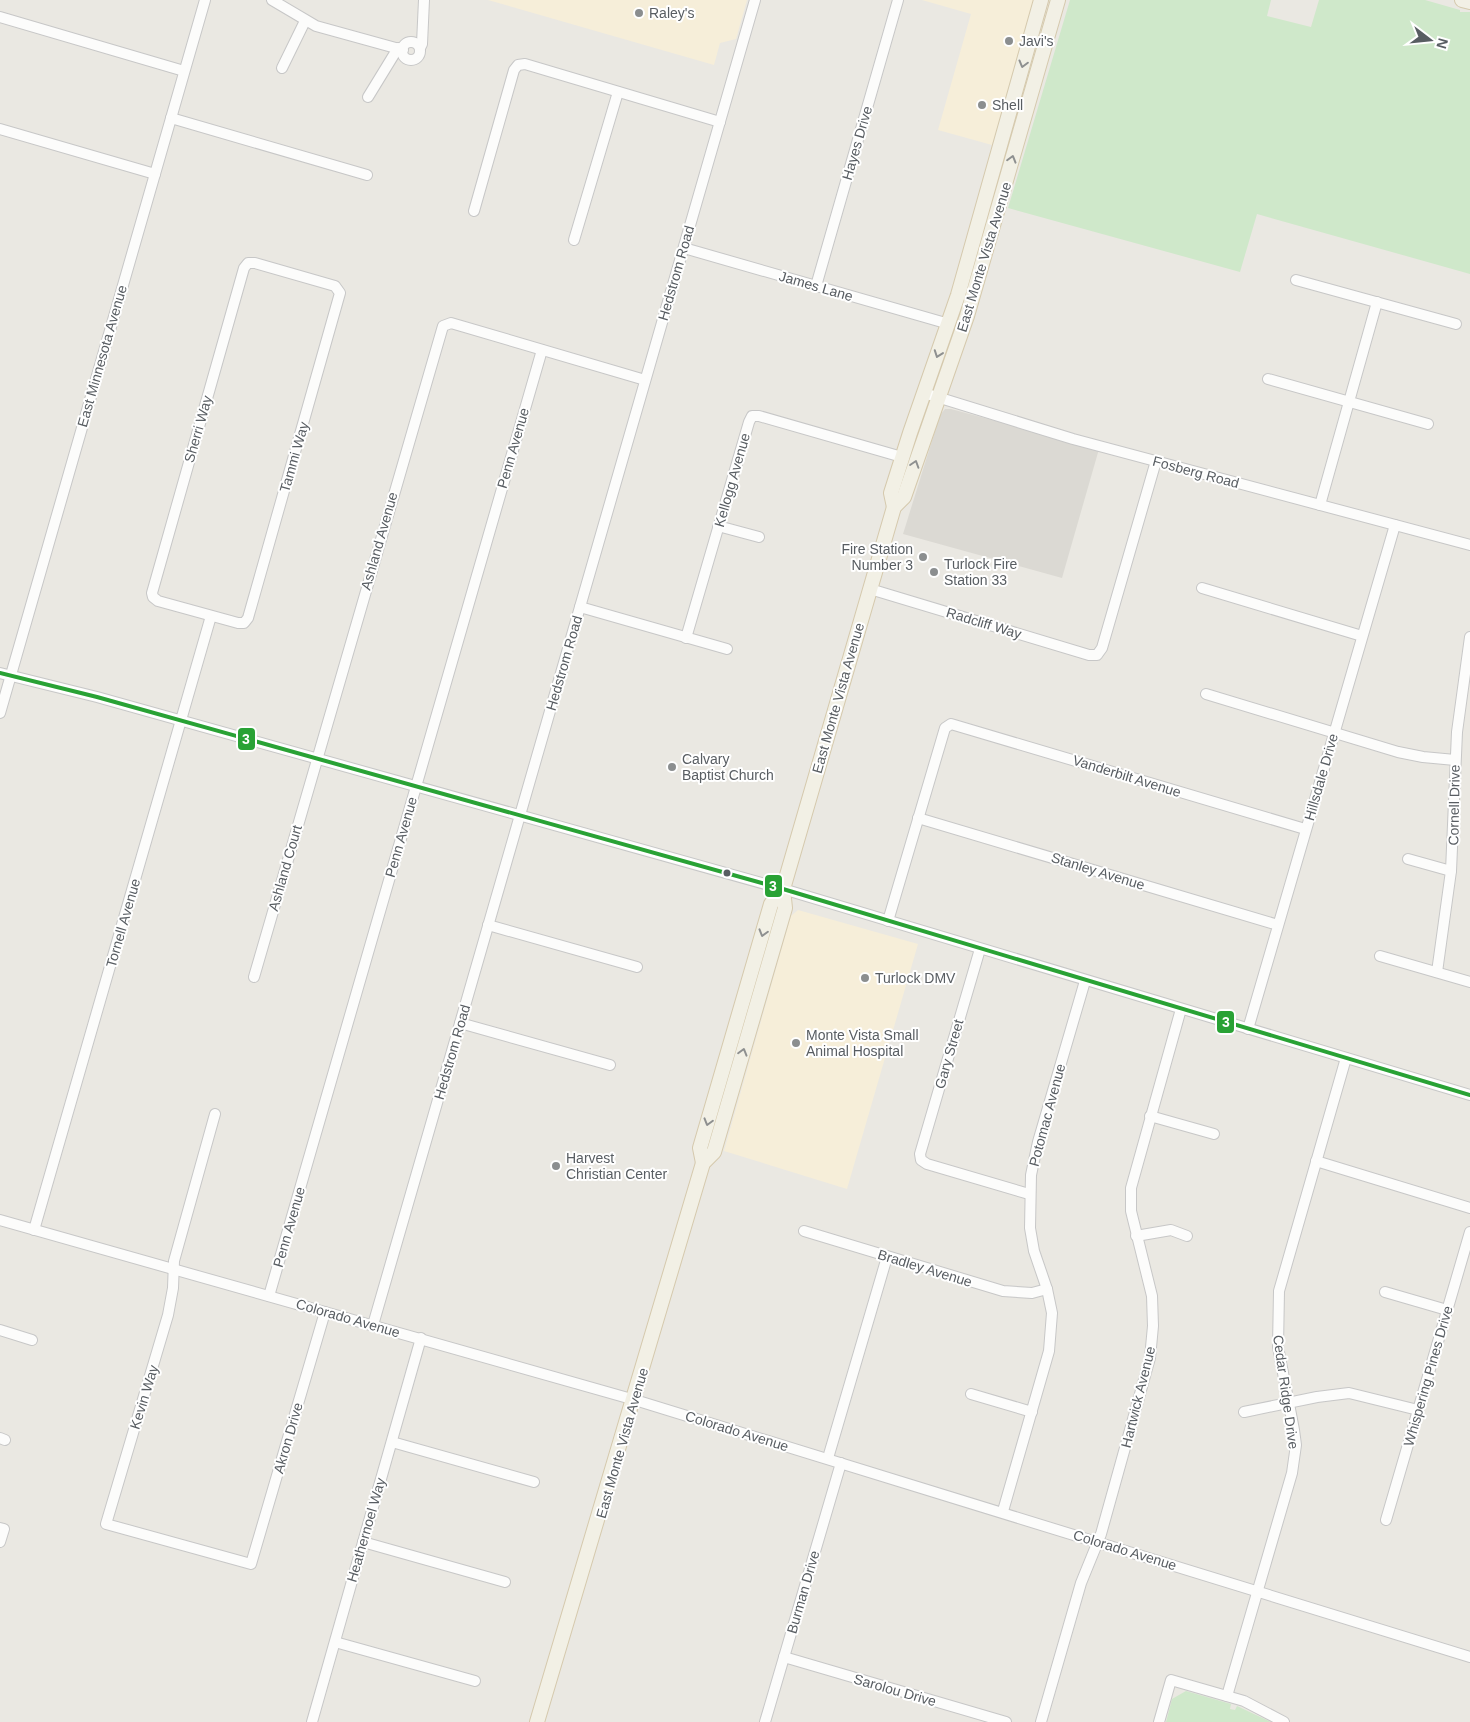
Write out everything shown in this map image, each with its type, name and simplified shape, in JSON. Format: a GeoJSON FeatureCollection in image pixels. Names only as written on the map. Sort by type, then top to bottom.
{"type":"FeatureCollection","features":[{"type":"Feature","properties":{"kind":"main road","name":"East Monte Vista Avenue"},"geometry":{"type":"LineString","coordinates":[[703,1163],[714,1152],[784,908],[783,889],[894,507],[891,493],[949,324],[1041,0]]}},
{"type":"Feature","properties":{"kind":"main road","name":"East Monte Vista Avenue"},"geometry":{"type":"LineString","coordinates":[[894,507],[904,497],[967,316],[1058,0]]}},
{"type":"Feature","properties":{"kind":"main road","name":"East Monte Vista Avenue"},"geometry":{"type":"LineString","coordinates":[[538,1722],[635,1400],[703,1163],[700,1148],[771,904],[783,889]]}},
{"type":"Feature","properties":{"kind":"main road"},"geometry":{"type":"LineString","coordinates":[[726,1110],[720,1104],[726,1082],[727,1057]]}},
{"type":"Feature","properties":{"kind":"street","name":"East Minnesota Avenue"},"geometry":{"type":"LineString","coordinates":[[0,712],[204,0]]}},
{"type":"Feature","properties":{"kind":"street"},"geometry":{"type":"LineString","coordinates":[[272,0],[290,5],[305,21],[316,26],[400,49]]}},
{"type":"Feature","properties":{"kind":"street"},"geometry":{"type":"LineString","coordinates":[[368,97],[400,49],[411,42],[420,48],[422,44],[424,0]]}},
{"type":"Feature","properties":{"kind":"street","name":"Hedstrom Road"},"geometry":{"type":"LineString","coordinates":[[373,1325],[755,0]]}},
{"type":"Feature","properties":{"kind":"street","name":"Hayes Drive"},"geometry":{"type":"LineString","coordinates":[[816,286],[898,0]]}},
{"type":"Feature","properties":{"kind":"street"},"geometry":{"type":"LineString","coordinates":[[0,17],[184,71]]}},
{"type":"Feature","properties":{"kind":"street"},"geometry":{"type":"LineString","coordinates":[[282,68],[305,21]]}},
{"type":"Feature","properties":{"kind":"street"},"geometry":{"type":"LineString","coordinates":[[474,211],[514,70],[518,65],[525,64],[720,122]]}},
{"type":"Feature","properties":{"kind":"street"},"geometry":{"type":"LineString","coordinates":[[574,240],[618,92]]}},
{"type":"Feature","properties":{"kind":"street"},"geometry":{"type":"LineString","coordinates":[[171,118],[367,175]]}},
{"type":"Feature","properties":{"kind":"street"},"geometry":{"type":"LineString","coordinates":[[0,129],[154,174]]}},
{"type":"Feature","properties":{"kind":"street","name":"James Lane"},"geometry":{"type":"LineString","coordinates":[[684,248],[949,324]]}},
{"type":"Feature","properties":{"kind":"street","name":"Tammi Way"},"geometry":{"type":"LineString","coordinates":[[211,616],[244,623],[254,599],[340,296],[340,290],[326,283],[256,263],[248,263]]}},
{"type":"Feature","properties":{"kind":"street","name":"Sherri Way"},"geometry":{"type":"LineString","coordinates":[[211,616],[153,597],[158,571],[242,278],[248,263]]}},
{"type":"Feature","properties":{"kind":"street"},"geometry":{"type":"LineString","coordinates":[[1296,280],[1456,324]]}},
{"type":"Feature","properties":{"kind":"street"},"geometry":{"type":"LineString","coordinates":[[1320,505],[1377,302]]}},
{"type":"Feature","properties":{"kind":"street","name":"Ashland Avenue"},"geometry":{"type":"LineString","coordinates":[[317,759],[440,332],[444,325],[451,324],[542,350]]}},
{"type":"Feature","properties":{"kind":"street"},"geometry":{"type":"LineString","coordinates":[[542,350],[645,380]]}},
{"type":"Feature","properties":{"kind":"street","name":"Penn Avenue"},"geometry":{"type":"LineString","coordinates":[[269,1296],[542,350]]}},
{"type":"Feature","properties":{"kind":"street"},"geometry":{"type":"LineString","coordinates":[[1268,378],[1428,424]]}},
{"type":"Feature","properties":{"kind":"street","name":"Fosberg Road"},"geometry":{"type":"LineString","coordinates":[[924,393],[1073,439],[1470,545]]}},
{"type":"Feature","properties":{"kind":"street","name":"Kellogg Avenue"},"geometry":{"type":"LineString","coordinates":[[686,638],[748,422],[754,416],[902,457]]}},
{"type":"Feature","properties":{"kind":"street","name":"Radcliff Way"},"geometry":{"type":"LineString","coordinates":[[870,589],[1089,655],[1097,655],[1102,648],[1156,461]]}},
{"type":"Feature","properties":{"kind":"street","name":"Hillsdale Drive"},"geometry":{"type":"LineString","coordinates":[[1248,1029],[1395,525]]}},
{"type":"Feature","properties":{"kind":"street"},"geometry":{"type":"LineString","coordinates":[[718,526],[759,537]]}},
{"type":"Feature","properties":{"kind":"street"},"geometry":{"type":"LineString","coordinates":[[1202,588],[1362,636]]}},
{"type":"Feature","properties":{"kind":"street"},"geometry":{"type":"LineString","coordinates":[[580,607],[727,649]]}},
{"type":"Feature","properties":{"kind":"street","name":"Tornell Avenue"},"geometry":{"type":"LineString","coordinates":[[34,1230],[211,616]]}},
{"type":"Feature","properties":{"kind":"street","name":"Cornell Drive"},"geometry":{"type":"LineString","coordinates":[[1436,972],[1452,872],[1455,760],[1470,637]]}},
{"type":"Feature","properties":{"kind":"street"},"geometry":{"type":"LineString","coordinates":[[0,672],[783,889],[1085,981],[1470,1094]]}},
{"type":"Feature","properties":{"kind":"street"},"geometry":{"type":"LineString","coordinates":[[1206,694],[1408,755],[1455,760]]}},
{"type":"Feature","properties":{"kind":"street"},"geometry":{"type":"LineString","coordinates":[[0,695],[0,712]]}},
{"type":"Feature","properties":{"kind":"street","name":"Vanderbilt Avenue"},"geometry":{"type":"LineString","coordinates":[[918,818],[945,728],[948,724],[953,724],[1306,829]]}},
{"type":"Feature","properties":{"kind":"street","name":"Ashland Court"},"geometry":{"type":"LineString","coordinates":[[254,977],[317,759]]}},
{"type":"Feature","properties":{"kind":"street"},"geometry":{"type":"LineString","coordinates":[[888,921],[918,818]]}},
{"type":"Feature","properties":{"kind":"street","name":"Stanley Avenue"},"geometry":{"type":"LineString","coordinates":[[918,818],[1278,925]]}},
{"type":"Feature","properties":{"kind":"street"},"geometry":{"type":"LineString","coordinates":[[1408,860],[1452,872]]}},
{"type":"Feature","properties":{"kind":"street"},"geometry":{"type":"LineString","coordinates":[[488,925],[638,967]]}},
{"type":"Feature","properties":{"kind":"street","name":"Gary Street"},"geometry":{"type":"LineString","coordinates":[[980,949],[920,1154],[921,1160],[927,1164],[1029,1194]]}},
{"type":"Feature","properties":{"kind":"street"},"geometry":{"type":"LineString","coordinates":[[1380,956],[1470,982]]}},
{"type":"Feature","properties":{"kind":"street","name":"Potomac Avenue"},"geometry":{"type":"LineString","coordinates":[[1002,1512],[1052,1340],[1052,1313],[1047,1289],[1034,1251],[1030,1228],[1029,1194],[1038,1142],[1085,981]]}},
{"type":"Feature","properties":{"kind":"street","name":"Hartwick Avenue"},"geometry":{"type":"LineString","coordinates":[[1041,1722],[1082,1582],[1099,1542],[1147,1374],[1152,1342],[1152,1296],[1131,1211],[1131,1188],[1181,1009]]}},
{"type":"Feature","properties":{"kind":"street"},"geometry":{"type":"LineString","coordinates":[[460,1023],[610,1065]]}},
{"type":"Feature","properties":{"kind":"street","name":"Cedar Ridge Drive"},"geometry":{"type":"LineString","coordinates":[[1227,1696],[1292,1473],[1296,1445],[1278,1347],[1278,1300],[1283,1275],[1346,1058]]}},
{"type":"Feature","properties":{"kind":"street","name":"Kevin Way"},"geometry":{"type":"LineString","coordinates":[[215,1114],[174,1269],[168,1315],[106,1524],[251,1564]]}},
{"type":"Feature","properties":{"kind":"street"},"geometry":{"type":"LineString","coordinates":[[1150,1116],[1214,1134]]}},
{"type":"Feature","properties":{"kind":"street"},"geometry":{"type":"LineString","coordinates":[[1316,1161],[1470,1208]]}},
{"type":"Feature","properties":{"kind":"street","name":"Colorado Avenue"},"geometry":{"type":"LineString","coordinates":[[0,1220],[635,1400],[1470,1657]]}},
{"type":"Feature","properties":{"kind":"street"},"geometry":{"type":"LineString","coordinates":[[1136,1236],[1170,1230],[1187,1236]]}},
{"type":"Feature","properties":{"kind":"street","name":"Bradley Avenue"},"geometry":{"type":"LineString","coordinates":[[804,1231],[1003,1291],[1023,1293],[1047,1289]]}},
{"type":"Feature","properties":{"kind":"street","name":"Whispering Pines Drive"},"geometry":{"type":"LineString","coordinates":[[1386,1520],[1470,1232]]}},
{"type":"Feature","properties":{"kind":"street"},"geometry":{"type":"LineString","coordinates":[[828,1458],[887,1257]]}},
{"type":"Feature","properties":{"kind":"street"},"geometry":{"type":"LineString","coordinates":[[1385,1292],[1447,1310]]}},
{"type":"Feature","properties":{"kind":"street","name":"Akron Drive"},"geometry":{"type":"LineString","coordinates":[[251,1564],[325,1312]]}},
{"type":"Feature","properties":{"kind":"street"},"geometry":{"type":"LineString","coordinates":[[0,1330],[32,1340]]}},
{"type":"Feature","properties":{"kind":"street","name":"Heathernoel Way"},"geometry":{"type":"LineString","coordinates":[[312,1722],[421,1338]]}},
{"type":"Feature","properties":{"kind":"street"},"geometry":{"type":"LineString","coordinates":[[1244,1412],[1289,1402],[1349,1393],[1418,1410]]}},
{"type":"Feature","properties":{"kind":"street"},"geometry":{"type":"LineString","coordinates":[[971,1394],[1032,1412]]}},
{"type":"Feature","properties":{"kind":"street"},"geometry":{"type":"LineString","coordinates":[[392,1442],[534,1482]]}},
{"type":"Feature","properties":{"kind":"street","name":"Burman Drive"},"geometry":{"type":"LineString","coordinates":[[765,1722],[841,1463]]}},
{"type":"Feature","properties":{"kind":"street"},"geometry":{"type":"LineString","coordinates":[[0,1528],[4,1529],[0,1542]]}},
{"type":"Feature","properties":{"kind":"street"},"geometry":{"type":"LineString","coordinates":[[363,1542],[505,1582]]}},
{"type":"Feature","properties":{"kind":"street"},"geometry":{"type":"LineString","coordinates":[[334,1642],[475,1682]]}},
{"type":"Feature","properties":{"kind":"street","name":"Sarolou Drive"},"geometry":{"type":"LineString","coordinates":[[784,1657],[1006,1722]]}},
{"type":"Feature","properties":{"kind":"street"},"geometry":{"type":"LineString","coordinates":[[1159,1722],[1171,1680],[1258,1706],[1284,1722]]}},
{"type":"Feature","properties":{"kind":"shaded area"},"geometry":{"type":"Polygon","coordinates":[[[488,0],[747,0],[736,39],[720,43],[714,65],[488,0]]]}},
{"type":"Feature","properties":{"kind":"shaded area"},"geometry":{"type":"Polygon","coordinates":[[[922,0],[1034,0],[992,145],[938,130],[971,14],[922,0]]]}},
{"type":"Feature","properties":{"kind":"shaded area"},"geometry":{"type":"Polygon","coordinates":[[[945,409],[951,409],[1099,449],[1062,578],[903,534],[940,415],[945,409]]]}},
{"type":"Feature","properties":{"kind":"shaded area"},"geometry":{"type":"Polygon","coordinates":[[[798,910],[918,944],[847,1189],[724,1151],[791,916],[798,910]]]}},
{"type":"Feature","properties":{"kind":"green space"},"geometry":{"type":"Polygon","coordinates":[[[1070,0],[1271,0],[1267,16],[1311,27],[1319,0],[1425,0],[1460,10],[1460,12],[1470,12],[1470,274],[1257,214],[1240,272],[1008,208],[1070,0]]]}},
{"type":"Feature","properties":{"kind":"green space"},"geometry":{"type":"Polygon","coordinates":[[[1186,1691],[1231,1704],[1230,1709],[1235,1710],[1237,1706],[1271,1722],[1166,1722],[1172,1699],[1186,1691]]]}},
{"type":"Feature","properties":{"kind":"transit line","name":"3"},"geometry":{"type":"LineString","coordinates":[[0,673],[97,697],[783,889],[1470,1095]]}},
{"type":"Feature","properties":{"kind":"place","name":"Raley's"},"geometry":{"type":"Point","coordinates":[639,13]}},
{"type":"Feature","properties":{"kind":"place","name":"Javi's"},"geometry":{"type":"Point","coordinates":[1009,41]}},
{"type":"Feature","properties":{"kind":"place","name":"Shell"},"geometry":{"type":"Point","coordinates":[982,105]}},
{"type":"Feature","properties":{"kind":"place","name":"Fire Station Number 3"},"geometry":{"type":"Point","coordinates":[923,557]}},
{"type":"Feature","properties":{"kind":"place","name":"Turlock Fire Station 33"},"geometry":{"type":"Point","coordinates":[934,572]}},
{"type":"Feature","properties":{"kind":"place","name":"Calvary Baptist Church"},"geometry":{"type":"Point","coordinates":[672,767]}},
{"type":"Feature","properties":{"kind":"place","name":"Turlock DMV"},"geometry":{"type":"Point","coordinates":[865,978]}},
{"type":"Feature","properties":{"kind":"place","name":"Monte Vista Small Animal Hospital"},"geometry":{"type":"Point","coordinates":[796,1043]}},
{"type":"Feature","properties":{"kind":"place","name":"Harvest Christian Center"},"geometry":{"type":"Point","coordinates":[556,1166]}}]}
